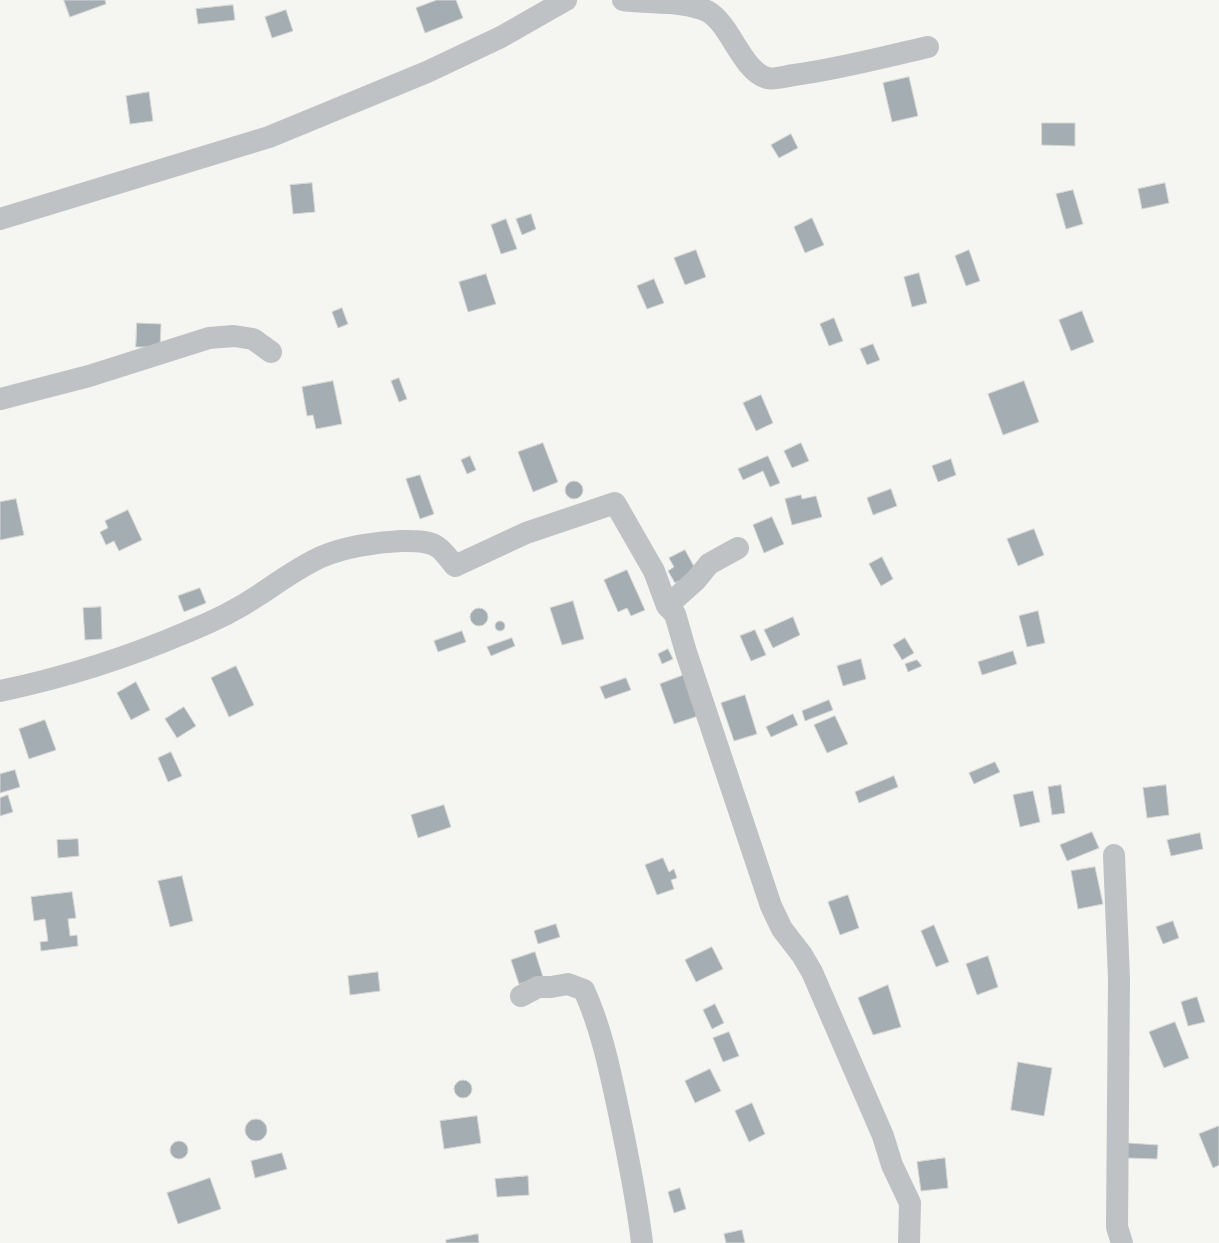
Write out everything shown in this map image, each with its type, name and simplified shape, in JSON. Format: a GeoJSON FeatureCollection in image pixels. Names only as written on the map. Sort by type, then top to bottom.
{"type":"FeatureCollection","features":[{"type":"Feature","properties":{"kind":"street"},"geometry":{"type":"LineString","coordinates":[[0,219],[269,137],[427,72],[501,37],[566,0]]}},
{"type":"Feature","properties":{"kind":"street"},"geometry":{"type":"LineString","coordinates":[[623,0],[645,3],[679,3],[693,5],[709,12],[723,28],[748,64],[756,72],[768,78],[803,74],[928,46]]}},
{"type":"Feature","properties":{"kind":"street"},"geometry":{"type":"LineString","coordinates":[[0,399],[89,376],[209,338],[234,336],[253,338],[271,352]]}},
{"type":"Feature","properties":{"kind":"street"},"geometry":{"type":"LineString","coordinates":[[0,691],[74,674],[143,651],[189,632],[227,614],[259,595],[287,575],[322,557],[353,548],[388,542],[419,541],[438,547],[455,566],[526,533],[615,503],[654,571],[667,606],[675,614],[686,652],[771,906],[782,929],[802,954],[812,972],[883,1136],[892,1165],[910,1203],[909,1243]]}},
{"type":"Feature","properties":{"kind":"street"},"geometry":{"type":"LineString","coordinates":[[667,606],[696,580],[709,564],[738,548]]}},
{"type":"Feature","properties":{"kind":"street"},"geometry":{"type":"LineString","coordinates":[[1114,855],[1119,979],[1117,1227],[1122,1243]]}},
{"type":"Feature","properties":{"kind":"street"},"geometry":{"type":"LineString","coordinates":[[520,996],[538,987],[551,987],[568,984],[584,990],[604,1042],[628,1153],[642,1243]]}},
{"type":"Feature","properties":{"kind":"building"},"geometry":{"type":"Polygon","coordinates":[[[64,0],[105,0],[106,4],[70,17],[64,0]]]}},
{"type":"Feature","properties":{"kind":"building"},"geometry":{"type":"Polygon","coordinates":[[[437,0],[456,0],[463,18],[425,33],[416,8],[437,0]]]}},
{"type":"Feature","properties":{"kind":"building"},"geometry":{"type":"Polygon","coordinates":[[[233,5],[235,20],[198,24],[196,9],[233,5]]]}},
{"type":"Feature","properties":{"kind":"building"},"geometry":{"type":"Polygon","coordinates":[[[286,10],[293,31],[272,38],[265,17],[286,10]]]}},
{"type":"Feature","properties":{"kind":"building"},"geometry":{"type":"Polygon","coordinates":[[[909,77],[918,116],[892,122],[883,83],[909,77]]]}},
{"type":"Feature","properties":{"kind":"building"},"geometry":{"type":"Polygon","coordinates":[[[149,92],[153,121],[130,124],[126,96],[149,92]]]}},
{"type":"Feature","properties":{"kind":"building"},"geometry":{"type":"Polygon","coordinates":[[[1042,123],[1075,123],[1075,146],[1042,145],[1042,123]]]}},
{"type":"Feature","properties":{"kind":"building"},"geometry":{"type":"Polygon","coordinates":[[[791,134],[798,148],[779,158],[771,145],[791,134]]]}},
{"type":"Feature","properties":{"kind":"building"},"geometry":{"type":"Polygon","coordinates":[[[312,183],[315,212],[293,214],[290,185],[312,183]]]}},
{"type":"Feature","properties":{"kind":"building"},"geometry":{"type":"Polygon","coordinates":[[[1165,183],[1169,203],[1142,209],[1138,189],[1165,183]]]}},
{"type":"Feature","properties":{"kind":"building"},"geometry":{"type":"Polygon","coordinates":[[[1073,190],[1083,224],[1066,229],[1056,194],[1073,190]]]}},
{"type":"Feature","properties":{"kind":"building"},"geometry":{"type":"Polygon","coordinates":[[[531,214],[536,229],[522,235],[516,219],[531,214]]]}},
{"type":"Feature","properties":{"kind":"building"},"geometry":{"type":"Polygon","coordinates":[[[812,218],[824,245],[805,253],[794,227],[812,218]]]}},
{"type":"Feature","properties":{"kind":"building"},"geometry":{"type":"Polygon","coordinates":[[[506,219],[517,249],[501,254],[491,225],[506,219]]]}},
{"type":"Feature","properties":{"kind":"building"},"geometry":{"type":"Polygon","coordinates":[[[696,250],[706,277],[685,285],[674,258],[696,250]]]}},
{"type":"Feature","properties":{"kind":"building"},"geometry":{"type":"Polygon","coordinates":[[[969,250],[980,281],[966,286],[955,256],[969,250]]]}},
{"type":"Feature","properties":{"kind":"building"},"geometry":{"type":"Polygon","coordinates":[[[919,273],[927,303],[912,307],[904,277],[919,273]]]}},
{"type":"Feature","properties":{"kind":"building"},"geometry":{"type":"Polygon","coordinates":[[[486,274],[496,304],[468,312],[459,282],[486,274]]]}},
{"type":"Feature","properties":{"kind":"building"},"geometry":{"type":"Polygon","coordinates":[[[654,279],[664,303],[647,309],[637,286],[654,279]]]}},
{"type":"Feature","properties":{"kind":"building"},"geometry":{"type":"Polygon","coordinates":[[[342,308],[348,324],[338,328],[332,312],[342,308]]]}},
{"type":"Feature","properties":{"kind":"building"},"geometry":{"type":"Polygon","coordinates":[[[1082,311],[1094,342],[1071,351],[1059,320],[1082,311]]]}},
{"type":"Feature","properties":{"kind":"building"},"geometry":{"type":"Polygon","coordinates":[[[834,318],[843,341],[829,346],[820,324],[834,318]]]}},
{"type":"Feature","properties":{"kind":"building"},"geometry":{"type":"Polygon","coordinates":[[[137,323],[161,324],[160,347],[136,347],[137,323]]]}},
{"type":"Feature","properties":{"kind":"building"},"geometry":{"type":"Polygon","coordinates":[[[873,344],[880,360],[867,365],[860,349],[873,344]]]}},
{"type":"Feature","properties":{"kind":"building"},"geometry":{"type":"Polygon","coordinates":[[[399,378],[407,399],[399,402],[391,381],[399,378]]]}},
{"type":"Feature","properties":{"kind":"building"},"geometry":{"type":"Polygon","coordinates":[[[333,381],[342,424],[316,429],[313,415],[307,416],[302,387],[333,381]]]}},
{"type":"Feature","properties":{"kind":"building"},"geometry":{"type":"Polygon","coordinates":[[[1024,381],[1039,422],[1003,435],[988,394],[1024,381]]]}},
{"type":"Feature","properties":{"kind":"building"},"geometry":{"type":"Polygon","coordinates":[[[761,395],[773,423],[756,431],[743,403],[761,395]]]}},
{"type":"Feature","properties":{"kind":"building"},"geometry":{"type":"Polygon","coordinates":[[[543,443],[558,482],[533,492],[518,452],[543,443]]]}},
{"type":"Feature","properties":{"kind":"building"},"geometry":{"type":"Polygon","coordinates":[[[801,443],[809,461],[792,468],[784,451],[801,443]]]}},
{"type":"Feature","properties":{"kind":"building"},"geometry":{"type":"Polygon","coordinates":[[[470,456],[476,470],[467,474],[461,460],[470,456]]]}},
{"type":"Feature","properties":{"kind":"building"},"geometry":{"type":"Polygon","coordinates":[[[768,456],[780,483],[770,487],[763,471],[743,480],[738,469],[768,456]]]}},
{"type":"Feature","properties":{"kind":"building"},"geometry":{"type":"Polygon","coordinates":[[[951,459],[956,475],[938,482],[932,466],[951,459]]]}},
{"type":"Feature","properties":{"kind":"building"},"geometry":{"type":"Polygon","coordinates":[[[420,475],[434,514],[420,519],[406,479],[420,475]]]}},
{"type":"Feature","properties":{"kind":"building"},"geometry":{"type":"Polygon","coordinates":[[[574,481],[580,484],[583,490],[580,496],[574,499],[568,496],[565,490],[568,484],[574,481]]]}},
{"type":"Feature","properties":{"kind":"building"},"geometry":{"type":"Polygon","coordinates":[[[891,489],[897,506],[873,515],[867,498],[891,489]]]}},
{"type":"Feature","properties":{"kind":"building"},"geometry":{"type":"Polygon","coordinates":[[[801,495],[802,499],[816,496],[822,517],[792,525],[785,499],[801,495]]]}},
{"type":"Feature","properties":{"kind":"building"},"geometry":{"type":"Polygon","coordinates":[[[16,499],[24,535],[0,540],[0,502],[16,499]]]}},
{"type":"Feature","properties":{"kind":"building"},"geometry":{"type":"Polygon","coordinates":[[[128,510],[142,540],[119,551],[114,541],[106,545],[100,532],[108,528],[105,521],[128,510]]]}},
{"type":"Feature","properties":{"kind":"building"},"geometry":{"type":"Polygon","coordinates":[[[772,517],[784,544],[764,553],[753,525],[772,517]]]}},
{"type":"Feature","properties":{"kind":"building"},"geometry":{"type":"Polygon","coordinates":[[[1034,529],[1044,555],[1018,566],[1007,539],[1034,529]]]}},
{"type":"Feature","properties":{"kind":"building"},"geometry":{"type":"Polygon","coordinates":[[[685,550],[697,572],[675,583],[668,571],[674,567],[669,558],[685,550]]]}},
{"type":"Feature","properties":{"kind":"building"},"geometry":{"type":"Polygon","coordinates":[[[882,557],[893,579],[881,586],[869,564],[882,557]]]}},
{"type":"Feature","properties":{"kind":"building"},"geometry":{"type":"Polygon","coordinates":[[[627,570],[645,610],[631,616],[627,608],[618,612],[604,580],[627,570]]]}},
{"type":"Feature","properties":{"kind":"building"},"geometry":{"type":"Polygon","coordinates":[[[200,588],[206,603],[184,612],[178,596],[200,588]]]}},
{"type":"Feature","properties":{"kind":"building"},"geometry":{"type":"Polygon","coordinates":[[[573,601],[584,639],[562,645],[550,608],[573,601]]]}},
{"type":"Feature","properties":{"kind":"building"},"geometry":{"type":"Polygon","coordinates":[[[101,607],[102,639],[85,640],[83,608],[101,607]]]}},
{"type":"Feature","properties":{"kind":"building"},"geometry":{"type":"Polygon","coordinates":[[[479,608],[485,611],[488,617],[485,623],[479,626],[473,623],[470,617],[473,611],[479,608]]]}},
{"type":"Feature","properties":{"kind":"building"},"geometry":{"type":"Polygon","coordinates":[[[1038,611],[1045,643],[1027,647],[1019,616],[1038,611]]]}},
{"type":"Feature","properties":{"kind":"building"},"geometry":{"type":"Polygon","coordinates":[[[793,617],[800,635],[773,648],[764,630],[793,617]]]}},
{"type":"Feature","properties":{"kind":"building"},"geometry":{"type":"Polygon","coordinates":[[[498,621],[502,621],[504,622],[504,630],[498,631],[495,628],[495,624],[498,621]]]}},
{"type":"Feature","properties":{"kind":"building"},"geometry":{"type":"Polygon","coordinates":[[[755,630],[766,655],[751,661],[740,636],[755,630]]]}},
{"type":"Feature","properties":{"kind":"building"},"geometry":{"type":"Polygon","coordinates":[[[462,631],[466,642],[438,652],[434,641],[462,631]]]}},
{"type":"Feature","properties":{"kind":"building"},"geometry":{"type":"Polygon","coordinates":[[[512,638],[515,646],[491,656],[487,647],[512,638]]]}},
{"type":"Feature","properties":{"kind":"building"},"geometry":{"type":"Polygon","coordinates":[[[905,638],[914,653],[902,660],[893,645],[905,638]]]}},
{"type":"Feature","properties":{"kind":"building"},"geometry":{"type":"Polygon","coordinates":[[[668,649],[673,659],[662,664],[658,654],[668,649]]]}},
{"type":"Feature","properties":{"kind":"building"},"geometry":{"type":"Polygon","coordinates":[[[1013,651],[1017,664],[982,675],[978,662],[1013,651]]]}},
{"type":"Feature","properties":{"kind":"building"},"geometry":{"type":"Polygon","coordinates":[[[861,659],[866,679],[843,686],[837,666],[861,659]]]}},
{"type":"Feature","properties":{"kind":"building"},"geometry":{"type":"Polygon","coordinates":[[[917,660],[922,666],[908,672],[905,664],[917,660]]]}},
{"type":"Feature","properties":{"kind":"building"},"geometry":{"type":"Polygon","coordinates":[[[236,666],[254,705],[229,717],[211,678],[236,666]]]}},
{"type":"Feature","properties":{"kind":"building"},"geometry":{"type":"Polygon","coordinates":[[[684,675],[698,716],[674,724],[660,684],[684,675]]]}},
{"type":"Feature","properties":{"kind":"building"},"geometry":{"type":"Polygon","coordinates":[[[626,678],[631,690],[605,699],[600,687],[626,678]]]}},
{"type":"Feature","properties":{"kind":"building"},"geometry":{"type":"Polygon","coordinates":[[[136,682],[150,710],[131,720],[117,693],[136,682]]]}},
{"type":"Feature","properties":{"kind":"building"},"geometry":{"type":"Polygon","coordinates":[[[745,695],[757,734],[734,741],[721,703],[745,695]]]}},
{"type":"Feature","properties":{"kind":"building"},"geometry":{"type":"Polygon","coordinates":[[[829,700],[833,710],[805,721],[802,711],[829,700]]]}},
{"type":"Feature","properties":{"kind":"building"},"geometry":{"type":"Polygon","coordinates":[[[184,707],[196,726],[177,738],[165,719],[184,707]]]}},
{"type":"Feature","properties":{"kind":"building"},"geometry":{"type":"Polygon","coordinates":[[[793,714],[798,725],[771,737],[766,727],[793,714]]]}},
{"type":"Feature","properties":{"kind":"building"},"geometry":{"type":"Polygon","coordinates":[[[835,716],[848,744],[827,753],[814,725],[835,716]]]}},
{"type":"Feature","properties":{"kind":"building"},"geometry":{"type":"Polygon","coordinates":[[[45,720],[56,750],[29,759],[19,729],[45,720]]]}},
{"type":"Feature","properties":{"kind":"building"},"geometry":{"type":"Polygon","coordinates":[[[171,752],[182,776],[168,782],[158,758],[171,752]]]}},
{"type":"Feature","properties":{"kind":"building"},"geometry":{"type":"Polygon","coordinates":[[[995,762],[1000,772],[974,784],[969,773],[995,762]]]}},
{"type":"Feature","properties":{"kind":"building"},"geometry":{"type":"Polygon","coordinates":[[[15,770],[20,787],[0,793],[0,774],[15,770]]]}},
{"type":"Feature","properties":{"kind":"building"},"geometry":{"type":"Polygon","coordinates":[[[894,776],[898,787],[859,803],[855,792],[894,776]]]}},
{"type":"Feature","properties":{"kind":"building"},"geometry":{"type":"Polygon","coordinates":[[[1061,785],[1065,813],[1052,815],[1048,787],[1061,785]]]}},
{"type":"Feature","properties":{"kind":"building"},"geometry":{"type":"Polygon","coordinates":[[[1166,785],[1169,815],[1147,818],[1143,788],[1166,785]]]}},
{"type":"Feature","properties":{"kind":"building"},"geometry":{"type":"Polygon","coordinates":[[[1033,791],[1040,822],[1020,827],[1013,795],[1033,791]]]}},
{"type":"Feature","properties":{"kind":"building"},"geometry":{"type":"Polygon","coordinates":[[[8,795],[13,812],[0,816],[0,798],[8,795]]]}},
{"type":"Feature","properties":{"kind":"building"},"geometry":{"type":"Polygon","coordinates":[[[444,805],[451,827],[418,838],[411,815],[444,805]]]}},
{"type":"Feature","properties":{"kind":"building"},"geometry":{"type":"Polygon","coordinates":[[[1092,832],[1099,848],[1067,861],[1060,845],[1092,832]]]}},
{"type":"Feature","properties":{"kind":"building"},"geometry":{"type":"Polygon","coordinates":[[[1200,833],[1203,849],[1171,856],[1167,840],[1200,833]]]}},
{"type":"Feature","properties":{"kind":"building"},"geometry":{"type":"Polygon","coordinates":[[[78,839],[79,856],[58,858],[57,840],[78,839]]]}},
{"type":"Feature","properties":{"kind":"building"},"geometry":{"type":"Polygon","coordinates":[[[663,858],[669,872],[674,869],[677,878],[671,880],[674,889],[657,895],[645,865],[663,858]]]}},
{"type":"Feature","properties":{"kind":"building"},"geometry":{"type":"Polygon","coordinates":[[[1095,867],[1103,904],[1078,909],[1071,871],[1095,867]]]}},
{"type":"Feature","properties":{"kind":"building"},"geometry":{"type":"Polygon","coordinates":[[[182,876],[193,921],[170,927],[158,881],[182,876]]]}},
{"type":"Feature","properties":{"kind":"building"},"geometry":{"type":"Polygon","coordinates":[[[72,892],[76,918],[68,919],[70,936],[77,935],[78,946],[41,951],[40,942],[48,941],[45,919],[34,921],[31,897],[72,892]]]}},
{"type":"Feature","properties":{"kind":"building"},"geometry":{"type":"Polygon","coordinates":[[[848,895],[859,928],[840,935],[828,902],[848,895]]]}},
{"type":"Feature","properties":{"kind":"building"},"geometry":{"type":"Polygon","coordinates":[[[1173,921],[1179,938],[1163,944],[1156,927],[1173,921]]]}},
{"type":"Feature","properties":{"kind":"building"},"geometry":{"type":"Polygon","coordinates":[[[556,924],[560,937],[538,944],[534,931],[556,924]]]}},
{"type":"Feature","properties":{"kind":"building"},"geometry":{"type":"Polygon","coordinates":[[[934,925],[949,962],[936,967],[921,931],[934,925]]]}},
{"type":"Feature","properties":{"kind":"building"},"geometry":{"type":"Polygon","coordinates":[[[712,947],[723,969],[696,982],[685,960],[712,947]]]}},
{"type":"Feature","properties":{"kind":"building"},"geometry":{"type":"Polygon","coordinates":[[[535,952],[543,977],[519,984],[511,960],[535,952]]]}},
{"type":"Feature","properties":{"kind":"building"},"geometry":{"type":"Polygon","coordinates":[[[988,956],[998,987],[977,995],[966,964],[988,956]]]}},
{"type":"Feature","properties":{"kind":"building"},"geometry":{"type":"Polygon","coordinates":[[[378,972],[380,991],[350,995],[348,976],[378,972]]]}},
{"type":"Feature","properties":{"kind":"building"},"geometry":{"type":"Polygon","coordinates":[[[888,985],[901,1027],[873,1035],[858,998],[888,985]]]}},
{"type":"Feature","properties":{"kind":"building"},"geometry":{"type":"Polygon","coordinates":[[[1197,997],[1205,1022],[1188,1026],[1181,1002],[1197,997]]]}},
{"type":"Feature","properties":{"kind":"building"},"geometry":{"type":"Polygon","coordinates":[[[715,1004],[724,1023],[712,1029],[703,1010],[715,1004]]]}},
{"type":"Feature","properties":{"kind":"building"},"geometry":{"type":"Polygon","coordinates":[[[1175,1022],[1189,1058],[1164,1068],[1149,1032],[1175,1022]]]}},
{"type":"Feature","properties":{"kind":"building"},"geometry":{"type":"Polygon","coordinates":[[[729,1032],[739,1056],[723,1062],[713,1038],[729,1032]]]}},
{"type":"Feature","properties":{"kind":"building"},"geometry":{"type":"Polygon","coordinates":[[[1018,1062],[1052,1068],[1044,1116],[1011,1110],[1018,1062]]]}},
{"type":"Feature","properties":{"kind":"building"},"geometry":{"type":"Polygon","coordinates":[[[710,1069],[721,1091],[695,1103],[685,1081],[710,1069]]]}},
{"type":"Feature","properties":{"kind":"building"},"geometry":{"type":"Polygon","coordinates":[[[463,1080],[469,1083],[472,1089],[469,1095],[463,1098],[457,1095],[454,1089],[457,1083],[463,1080]]]}},
{"type":"Feature","properties":{"kind":"building"},"geometry":{"type":"Polygon","coordinates":[[[752,1103],[765,1134],[749,1142],[735,1111],[752,1103]]]}},
{"type":"Feature","properties":{"kind":"building"},"geometry":{"type":"Polygon","coordinates":[[[477,1116],[481,1143],[444,1149],[440,1121],[477,1116]]]}},
{"type":"Feature","properties":{"kind":"building"},"geometry":{"type":"Polygon","coordinates":[[[256,1119],[264,1122],[267,1130],[264,1138],[256,1141],[248,1138],[245,1130],[248,1122],[256,1119]]]}},
{"type":"Feature","properties":{"kind":"building"},"geometry":{"type":"Polygon","coordinates":[[[1219,1126],[1219,1165],[1213,1168],[1199,1134],[1219,1126]]]}},
{"type":"Feature","properties":{"kind":"building"},"geometry":{"type":"Polygon","coordinates":[[[175,1141],[183,1141],[188,1146],[186,1157],[183,1159],[175,1159],[170,1154],[170,1146],[175,1141]]]}},
{"type":"Feature","properties":{"kind":"building"},"geometry":{"type":"Polygon","coordinates":[[[1128,1143],[1158,1145],[1157,1159],[1128,1158],[1128,1143]]]}},
{"type":"Feature","properties":{"kind":"building"},"geometry":{"type":"Polygon","coordinates":[[[282,1153],[287,1169],[255,1178],[251,1161],[282,1153]]]}},
{"type":"Feature","properties":{"kind":"building"},"geometry":{"type":"Polygon","coordinates":[[[945,1158],[948,1188],[921,1191],[917,1162],[945,1158]]]}},
{"type":"Feature","properties":{"kind":"building"},"geometry":{"type":"Polygon","coordinates":[[[528,1176],[529,1195],[497,1197],[495,1179],[528,1176]]]}},
{"type":"Feature","properties":{"kind":"building"},"geometry":{"type":"Polygon","coordinates":[[[210,1178],[221,1209],[178,1224],[167,1193],[210,1178]]]}},
{"type":"Feature","properties":{"kind":"building"},"geometry":{"type":"Polygon","coordinates":[[[680,1188],[686,1209],[674,1213],[668,1192],[680,1188]]]}},
{"type":"Feature","properties":{"kind":"building"},"geometry":{"type":"Polygon","coordinates":[[[742,1230],[745,1243],[726,1243],[724,1234],[742,1230]]]}},
{"type":"Feature","properties":{"kind":"building"},"geometry":{"type":"Polygon","coordinates":[[[478,1234],[479,1243],[446,1243],[446,1240],[478,1234]]]}}]}
